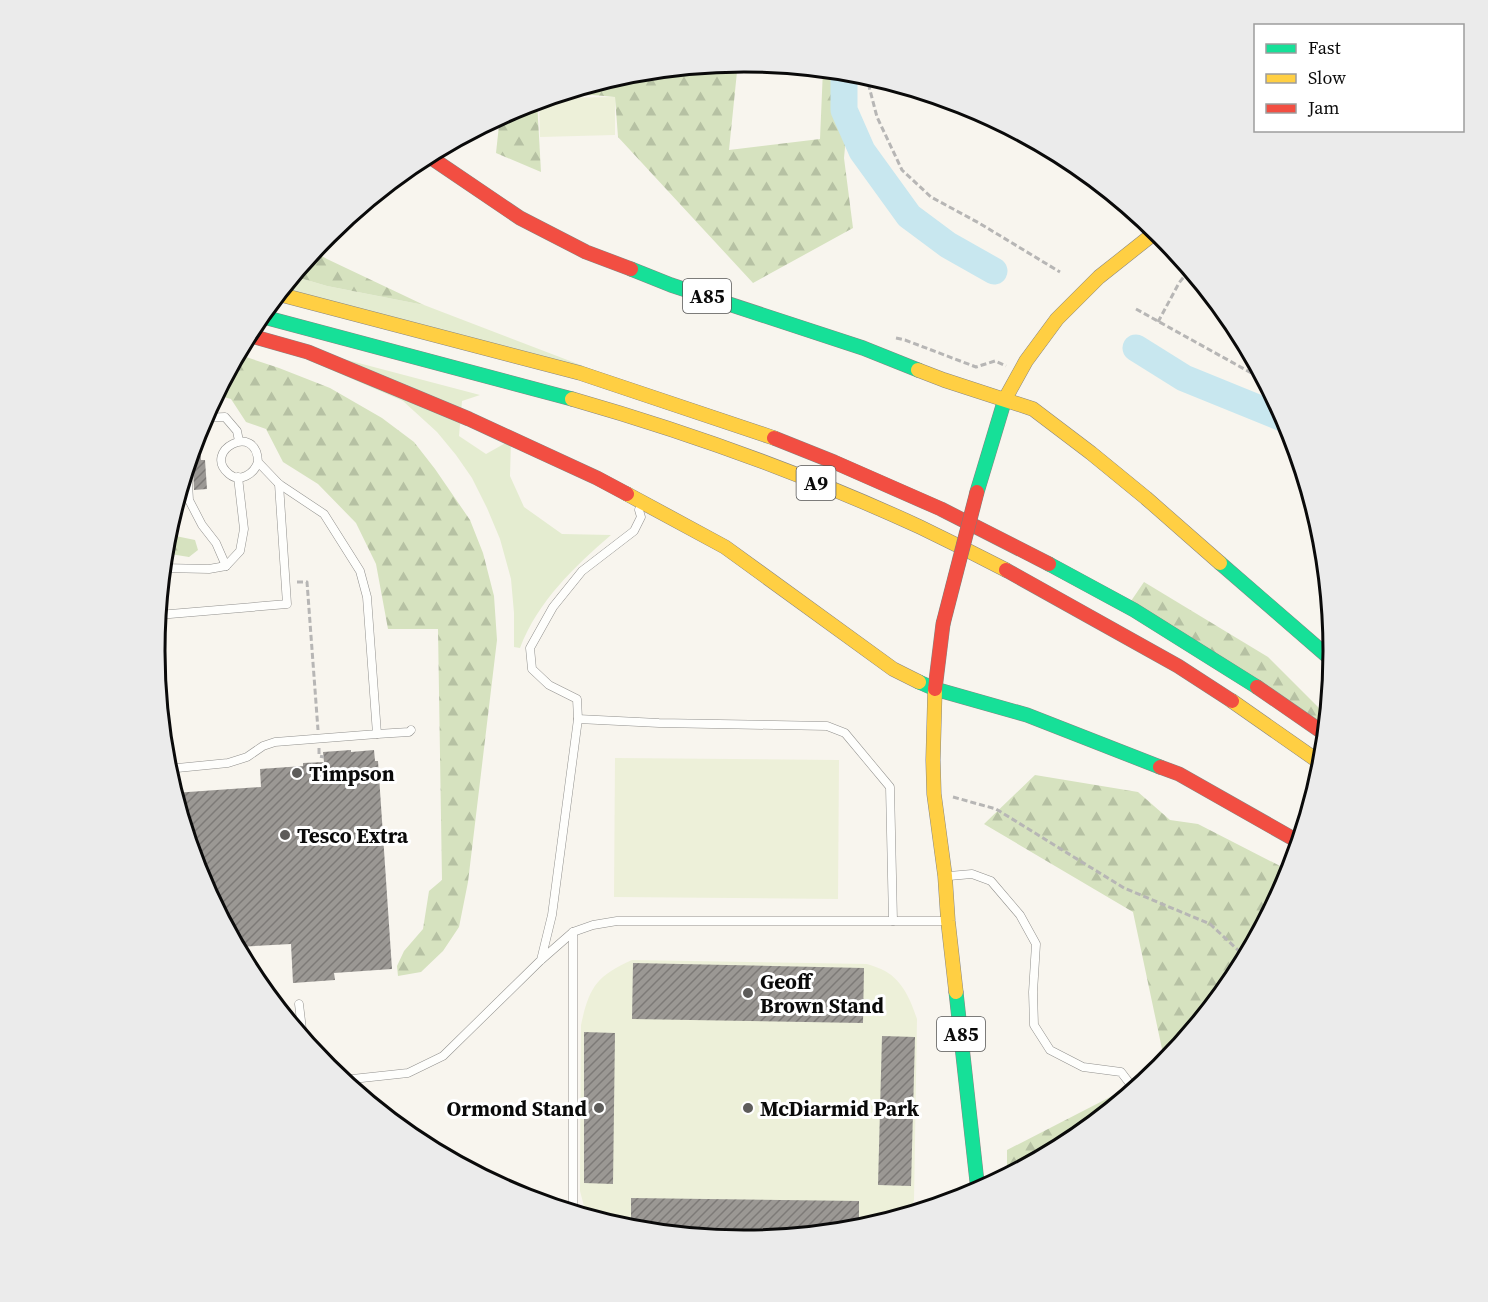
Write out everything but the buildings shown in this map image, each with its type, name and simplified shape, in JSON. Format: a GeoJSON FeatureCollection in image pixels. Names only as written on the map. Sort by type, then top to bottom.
{"type":"FeatureCollection","features":[{"type":"Feature","properties":{"kind":"main road","name":"A85"},"geometry":{"type":"LineString","coordinates":[[436,161],[520,218],[586,252],[671,285],[863,348],[944,380],[1005,399],[977,492],[943,624],[935,689],[934,794],[945,876],[977,1181]]}},
{"type":"Feature","properties":{"kind":"main road"},"geometry":{"type":"LineString","coordinates":[[1149,238],[1099,278],[1057,319],[1026,361],[1005,399],[1033,409],[1091,453],[1323,652]]}},
{"type":"Feature","properties":{"kind":"main road","name":"A9"},"geometry":{"type":"LineString","coordinates":[[287,296],[580,373],[781,440],[834,462],[941,508],[1134,610],[1240,676],[1318,729]]}},
{"type":"Feature","properties":{"kind":"main road","name":"A9"},"geometry":{"type":"LineString","coordinates":[[271,319],[525,385],[632,416],[723,447],[822,486],[919,527],[1034,584],[1178,666],[1313,758]]}},
{"type":"Feature","properties":{"kind":"main road"},"geometry":{"type":"LineString","coordinates":[[258,338],[308,352],[469,419],[597,478],[725,547],[893,669],[935,689],[1027,714],[1179,774],[1292,838]]}},
{"type":"Feature","properties":{"kind":"lane"},"geometry":{"type":"LineString","coordinates":[[214,417],[225,417],[237,431],[239,441]]}},
{"type":"Feature","properties":{"kind":"lane"},"geometry":{"type":"LineString","coordinates":[[239,441],[253,447],[258,462],[253,471],[246,476],[238,477],[228,473],[222,459],[224,450],[230,444],[239,441]]}},
{"type":"Feature","properties":{"kind":"lane"},"geometry":{"type":"LineString","coordinates":[[258,462],[279,484],[324,514],[360,571],[367,597],[377,734]]}},
{"type":"Feature","properties":{"kind":"lane"},"geometry":{"type":"LineString","coordinates":[[171,568],[226,566],[240,551],[244,530],[238,477]]}},
{"type":"Feature","properties":{"kind":"lane"},"geometry":{"type":"LineString","coordinates":[[166,614],[288,604],[279,484]]}},
{"type":"Feature","properties":{"kind":"lane"},"geometry":{"type":"LineString","coordinates":[[188,490],[189,500],[202,525],[216,543],[226,566]]}},
{"type":"Feature","properties":{"kind":"lane"},"geometry":{"type":"LineString","coordinates":[[541,960],[552,915],[578,719],[577,699],[549,685],[532,669],[530,648],[553,607],[582,571],[634,531],[641,517],[636,500]]}},
{"type":"Feature","properties":{"kind":"lane"},"geometry":{"type":"LineString","coordinates":[[578,719],[827,726],[845,733],[890,787],[892,921]]}},
{"type":"Feature","properties":{"kind":"lane"},"geometry":{"type":"LineString","coordinates":[[177,768],[228,763],[247,757],[263,746],[275,742],[409,732],[411,730]]}},
{"type":"Feature","properties":{"kind":"lane"},"geometry":{"type":"LineString","coordinates":[[945,876],[972,874],[991,881],[1020,915],[1036,944],[1033,992],[1034,1025],[1050,1050],[1083,1067],[1121,1072],[1129,1083]]}},
{"type":"Feature","properties":{"kind":"lane"},"geometry":{"type":"LineString","coordinates":[[354,1079],[408,1073],[443,1056],[541,960],[573,933],[592,925],[617,921],[948,921]]}},
{"type":"Feature","properties":{"kind":"lane"},"geometry":{"type":"LineString","coordinates":[[573,933],[573,1204]]}},
{"type":"Feature","properties":{"kind":"lane"},"geometry":{"type":"LineString","coordinates":[[299,1004],[302,1024]]}},
{"type":"Feature","properties":{"kind":"path"},"geometry":{"type":"LineString","coordinates":[[869,86],[877,117],[902,170],[931,197],[1060,272]]}},
{"type":"Feature","properties":{"kind":"path"},"geometry":{"type":"LineString","coordinates":[[1158,322],[1185,276]]}},
{"type":"Feature","properties":{"kind":"path"},"geometry":{"type":"LineString","coordinates":[[1136,309],[1251,373]]}},
{"type":"Feature","properties":{"kind":"path"},"geometry":{"type":"LineString","coordinates":[[286,583],[307,582],[319,756],[324,757]]}},
{"type":"Feature","properties":{"kind":"path"},"geometry":{"type":"LineString","coordinates":[[951,797],[996,809],[1124,888],[1210,924],[1239,951]]}},
{"type":"Feature","properties":{"kind":"green space"},"geometry":{"type":"Polygon","coordinates":[[[737,72],[729,150],[820,139],[823,77],[851,82],[844,158],[853,228],[753,283],[618,137],[615,97],[583,95],[631,83],[668,77],[737,72]]]}},
{"type":"Feature","properties":{"kind":"green space"},"geometry":{"type":"Polygon","coordinates":[[[615,97],[615,135],[540,137],[539,110],[576,98],[615,97]]]}},
{"type":"Feature","properties":{"kind":"green space"},"geometry":{"type":"Polygon","coordinates":[[[538,110],[541,172],[496,153],[499,127],[538,110]]]}},
{"type":"Feature","properties":{"kind":"green space"},"geometry":{"type":"Polygon","coordinates":[[[322,256],[424,305],[327,286],[301,278],[322,256]]]}},
{"type":"Feature","properties":{"kind":"green space"},"geometry":{"type":"Polygon","coordinates":[[[301,278],[327,286],[424,305],[625,382],[290,292],[301,278]]]}},
{"type":"Feature","properties":{"kind":"green space"},"geometry":{"type":"Polygon","coordinates":[[[257,338],[480,395],[462,401],[459,436],[486,454],[511,440],[510,476],[524,507],[562,534],[611,535],[558,586],[537,615],[520,648],[514,647],[511,579],[500,539],[487,508],[472,478],[456,455],[437,432],[403,401],[257,338]]]}},
{"type":"Feature","properties":{"kind":"green space"},"geometry":{"type":"Polygon","coordinates":[[[246,357],[330,388],[382,418],[414,442],[435,469],[470,520],[483,553],[494,596],[497,640],[468,882],[459,927],[443,951],[421,972],[398,976],[397,966],[404,951],[423,929],[429,891],[442,880],[438,629],[388,629],[376,564],[356,523],[318,484],[283,462],[266,429],[246,422],[231,399],[224,397],[246,357]]]}},
{"type":"Feature","properties":{"kind":"green space"},"geometry":{"type":"Polygon","coordinates":[[[176,536],[195,540],[198,550],[189,557],[173,554],[176,536]]]}},
{"type":"Feature","properties":{"kind":"green space"},"geometry":{"type":"Polygon","coordinates":[[[1144,582],[1268,657],[1320,709],[1318,724],[1131,601],[1144,582]]]}},
{"type":"Feature","properties":{"kind":"green space"},"geometry":{"type":"Polygon","coordinates":[[[615,758],[839,760],[838,899],[614,897],[615,758]]]}},
{"type":"Feature","properties":{"kind":"green space"},"geometry":{"type":"Polygon","coordinates":[[[1035,775],[1138,792],[1170,820],[1198,824],[1281,867],[1263,907],[1225,973],[1179,1033],[1162,1050],[1133,912],[984,824],[1035,775]]]}},
{"type":"Feature","properties":{"kind":"green space","name":"McDiarmid Park"},"geometry":{"type":"Polygon","coordinates":[[[632,960],[867,964],[891,975],[906,992],[917,1019],[913,1204],[857,1219],[820,1225],[744,1230],[668,1225],[631,1219],[584,1207],[580,1191],[581,1025],[591,992],[602,978],[632,960]]]}},
{"type":"Feature","properties":{"kind":"green space"},"geometry":{"type":"Polygon","coordinates":[[[1116,1094],[1066,1132],[1007,1166],[1007,1150],[1116,1094]]]}},
{"type":"Feature","properties":{"kind":"waterway"},"geometry":{"type":"LineString","coordinates":[[844,81],[844,110],[862,151],[909,216],[948,245],[994,271]]}},
{"type":"Feature","properties":{"kind":"waterway"},"geometry":{"type":"LineString","coordinates":[[1136,348],[1184,378],[1272,414]]}},
{"type":"Feature","properties":{"kind":"traffic: fast"},"geometry":{"type":"LineString","coordinates":[[631,269],[671,285],[863,348],[918,370]]}},
{"type":"Feature","properties":{"kind":"traffic: fast"},"geometry":{"type":"LineString","coordinates":[[270,319],[572,399]]}},
{"type":"Feature","properties":{"kind":"traffic: fast"},"geometry":{"type":"LineString","coordinates":[[977,492],[1005,399]]}},
{"type":"Feature","properties":{"kind":"traffic: fast"},"geometry":{"type":"LineString","coordinates":[[1220,563],[1323,652]]}},
{"type":"Feature","properties":{"kind":"traffic: fast"},"geometry":{"type":"LineString","coordinates":[[1049,564],[1134,610],[1257,687]]}},
{"type":"Feature","properties":{"kind":"traffic: fast"},"geometry":{"type":"LineString","coordinates":[[919,682],[935,689],[1027,715],[1160,767]]}},
{"type":"Feature","properties":{"kind":"traffic: fast"},"geometry":{"type":"LineString","coordinates":[[956,992],[977,1181]]}},
{"type":"Feature","properties":{"kind":"traffic: slow"},"geometry":{"type":"LineString","coordinates":[[1005,399],[1026,361],[1057,319],[1099,277],[1149,238]]}},
{"type":"Feature","properties":{"kind":"traffic: slow"},"geometry":{"type":"LineString","coordinates":[[287,296],[580,373],[774,438]]}},
{"type":"Feature","properties":{"kind":"traffic: slow"},"geometry":{"type":"LineString","coordinates":[[918,370],[1033,409],[1146,498],[1220,563]]}},
{"type":"Feature","properties":{"kind":"traffic: slow"},"geometry":{"type":"LineString","coordinates":[[572,399],[661,426],[792,473],[920,527],[1006,570]]}},
{"type":"Feature","properties":{"kind":"traffic: slow"},"geometry":{"type":"LineString","coordinates":[[627,494],[725,547],[893,669],[919,682]]}},
{"type":"Feature","properties":{"kind":"traffic: slow"},"geometry":{"type":"LineString","coordinates":[[935,689],[934,794],[945,876],[956,992]]}},
{"type":"Feature","properties":{"kind":"traffic: slow"},"geometry":{"type":"LineString","coordinates":[[1232,701],[1313,758]]}},
{"type":"Feature","properties":{"kind":"traffic: jam"},"geometry":{"type":"LineString","coordinates":[[436,161],[520,218],[586,252],[631,269]]}},
{"type":"Feature","properties":{"kind":"traffic: jam"},"geometry":{"type":"LineString","coordinates":[[258,338],[308,352],[469,419],[627,494]]}},
{"type":"Feature","properties":{"kind":"traffic: jam"},"geometry":{"type":"LineString","coordinates":[[774,438],[941,509],[1049,564]]}},
{"type":"Feature","properties":{"kind":"traffic: jam"},"geometry":{"type":"LineString","coordinates":[[943,624],[977,492]]}},
{"type":"Feature","properties":{"kind":"traffic: jam"},"geometry":{"type":"LineString","coordinates":[[1006,570],[1178,666],[1232,701]]}},
{"type":"Feature","properties":{"kind":"traffic: jam"},"geometry":{"type":"LineString","coordinates":[[935,689],[943,624]]}},
{"type":"Feature","properties":{"kind":"traffic: jam"},"geometry":{"type":"LineString","coordinates":[[1257,687],[1318,729]]}},
{"type":"Feature","properties":{"kind":"traffic: jam"},"geometry":{"type":"LineString","coordinates":[[1160,767],[1179,774],[1292,838]]}},
{"type":"Feature","properties":{"kind":"place","name":"Timpson"},"geometry":{"type":"Point","coordinates":[297,773]}},
{"type":"Feature","properties":{"kind":"place","name":"Tesco Extra"},"geometry":{"type":"Point","coordinates":[285,835]}},
{"type":"Feature","properties":{"kind":"place","name":"Geoff Brown Stand"},"geometry":{"type":"Point","coordinates":[748,993]}},
{"type":"Feature","properties":{"kind":"place","name":"Ormond Stand"},"geometry":{"type":"Point","coordinates":[599,1108]}},
{"type":"Feature","properties":{"kind":"place","name":"McDiarmid Park"},"geometry":{"type":"Point","coordinates":[748,1108]}}]}
